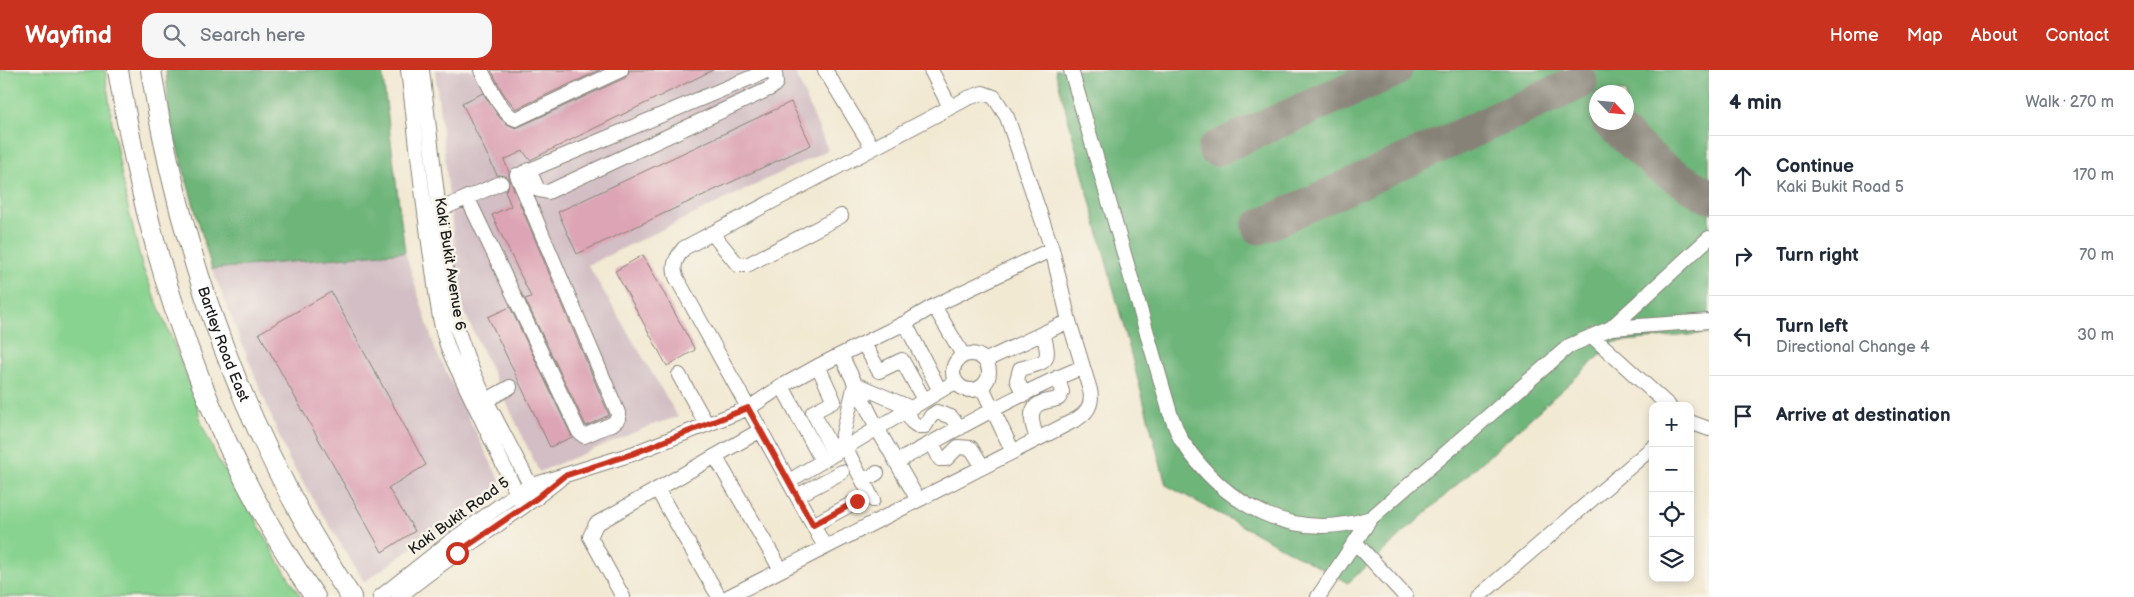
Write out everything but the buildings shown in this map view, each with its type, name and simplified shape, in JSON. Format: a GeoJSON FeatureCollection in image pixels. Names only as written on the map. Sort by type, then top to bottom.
{"type":"FeatureCollection","features":[{"type":"Feature","properties":{"kind":"highway"},"geometry":{"type":"LineString","coordinates":[[118,70],[128,134],[148,220],[174,309],[199,378],[234,458],[260,509],[284,552],[315,597]]}},
{"type":"Feature","properties":{"kind":"highway","name":"Bartley Road East"},"geometry":{"type":"LineString","coordinates":[[151,70],[159,122],[180,214],[205,297],[274,466],[324,556],[352,597]]}},
{"type":"Feature","properties":{"kind":"street","name":"Kaki Bukit Avenue 6"},"geometry":{"type":"LineString","coordinates":[[408,70],[425,217],[446,346],[533,492]]}},
{"type":"Feature","properties":{"kind":"street","name":"Kaki Bukit Avenue 6"},"geometry":{"type":"LineString","coordinates":[[422,70],[451,311],[469,363],[480,403],[523,506]]}},
{"type":"Feature","properties":{"kind":"street"},"geometry":{"type":"LineString","coordinates":[[481,70],[502,107],[510,117],[516,119],[621,70]]}},
{"type":"Feature","properties":{"kind":"street"},"geometry":{"type":"LineString","coordinates":[[425,217],[515,176],[769,70],[775,74],[776,83],[771,88],[548,192],[538,190],[515,176]]}},
{"type":"Feature","properties":{"kind":"street"},"geometry":{"type":"LineString","coordinates":[[826,70],[872,147]]}},
{"type":"Feature","properties":{"kind":"street"},"geometry":{"type":"LineString","coordinates":[[931,70],[950,107]]}},
{"type":"Feature","properties":{"kind":"street"},"geometry":{"type":"LineString","coordinates":[[1071,70],[1170,413],[1182,440],[1223,489],[1259,513],[1294,523],[1316,526],[1350,524],[1370,518]]}},
{"type":"Feature","properties":{"kind":"street"},"geometry":{"type":"LineString","coordinates":[[728,597],[825,548],[1013,452],[1084,415],[1090,406],[1092,398],[1069,321],[1052,249],[1001,106],[994,97],[983,94],[968,98],[872,147],[684,248],[673,268],[676,277],[825,548]]}},
{"type":"Feature","properties":{"kind":"street"},"geometry":{"type":"LineString","coordinates":[[467,197],[579,432],[584,436],[612,424],[618,420],[618,413],[515,176]]}},
{"type":"Feature","properties":{"kind":"street"},"geometry":{"type":"LineString","coordinates":[[712,234],[732,260],[738,265],[747,265],[841,216]]}},
{"type":"Feature","properties":{"kind":"street"},"geometry":{"type":"LineString","coordinates":[[1611,328],[1709,238]]}},
{"type":"Feature","properties":{"kind":"street","name":"Kaki Bukit Road 5"},"geometry":{"type":"LineString","coordinates":[[380,597],[517,493],[533,492],[564,476],[632,454],[748,408],[818,366],[905,323],[934,306],[1052,249]]}},
{"type":"Feature","properties":{"kind":"street"},"geometry":{"type":"LineString","coordinates":[[934,306],[963,355]]}},
{"type":"Feature","properties":{"kind":"street"},"geometry":{"type":"LineString","coordinates":[[986,360],[1069,321]]}},
{"type":"Feature","properties":{"kind":"street"},"geometry":{"type":"LineString","coordinates":[[1318,597],[1370,518],[1569,346],[1611,328],[1709,321]]}},
{"type":"Feature","properties":{"kind":"street"},"geometry":{"type":"LineString","coordinates":[[905,323],[929,361],[940,390]]}},
{"type":"Feature","properties":{"kind":"street"},"geometry":{"type":"LineString","coordinates":[[1024,395],[1016,380],[1020,369],[1041,364],[1046,358],[1047,348],[1043,333]]}},
{"type":"Feature","properties":{"kind":"street"},"geometry":{"type":"LineString","coordinates":[[1592,336],[1664,402]]}},
{"type":"Feature","properties":{"kind":"street"},"geometry":{"type":"LineString","coordinates":[[864,344],[879,371],[902,360],[924,400]]}},
{"type":"Feature","properties":{"kind":"street"},"geometry":{"type":"LineString","coordinates":[[975,354],[986,360],[990,372],[986,383],[982,387],[970,391],[955,382],[954,364],[963,355],[975,354]]}},
{"type":"Feature","properties":{"kind":"street"},"geometry":{"type":"LineString","coordinates":[[841,355],[877,428],[918,500]]}},
{"type":"Feature","properties":{"kind":"street"},"geometry":{"type":"LineString","coordinates":[[818,366],[834,401],[813,412],[835,453]]}},
{"type":"Feature","properties":{"kind":"street"},"geometry":{"type":"LineString","coordinates":[[896,462],[1058,377],[1084,367]]}},
{"type":"Feature","properties":{"kind":"street"},"geometry":{"type":"LineString","coordinates":[[679,376],[707,425]]}},
{"type":"Feature","properties":{"kind":"street"},"geometry":{"type":"LineString","coordinates":[[1037,439],[1031,422],[1033,411],[1038,404],[1060,398],[1062,392],[1058,377]]}},
{"type":"Feature","properties":{"kind":"street"},"geometry":{"type":"LineString","coordinates":[[789,481],[955,382]]}},
{"type":"Feature","properties":{"kind":"street"},"geometry":{"type":"LineString","coordinates":[[855,384],[909,409]]}},
{"type":"Feature","properties":{"kind":"street"},"geometry":{"type":"LineString","coordinates":[[835,453],[855,384]]}},
{"type":"Feature","properties":{"kind":"street"},"geometry":{"type":"LineString","coordinates":[[782,386],[797,426],[835,453],[863,481],[873,500]]}},
{"type":"Feature","properties":{"kind":"street"},"geometry":{"type":"LineString","coordinates":[[480,403],[510,387]]}},
{"type":"Feature","properties":{"kind":"street"},"geometry":{"type":"LineString","coordinates":[[982,387],[1013,452]]}},
{"type":"Feature","properties":{"kind":"street"},"geometry":{"type":"LineString","coordinates":[[909,409],[912,422],[918,426],[925,426],[931,416],[937,412],[952,417],[960,428]]}},
{"type":"Feature","properties":{"kind":"street"},"geometry":{"type":"LineString","coordinates":[[1694,423],[1709,429]]}},
{"type":"Feature","properties":{"kind":"street"},"geometry":{"type":"LineString","coordinates":[[623,597],[590,537],[596,524],[761,430]]}},
{"type":"Feature","properties":{"kind":"street"},"geometry":{"type":"LineString","coordinates":[[932,443],[940,459],[946,459],[958,447],[971,448],[983,467]]}},
{"type":"Feature","properties":{"kind":"street"},"geometry":{"type":"LineString","coordinates":[[1478,597],[1649,450]]}},
{"type":"Feature","properties":{"kind":"street"},"geometry":{"type":"LineString","coordinates":[[715,456],[781,570]]}},
{"type":"Feature","properties":{"kind":"street"},"geometry":{"type":"LineString","coordinates":[[863,481],[877,473]]}},
{"type":"Feature","properties":{"kind":"street"},"geometry":{"type":"LineString","coordinates":[[657,489],[719,597]]}},
{"type":"Feature","properties":{"kind":"street"},"geometry":{"type":"LineString","coordinates":[[797,496],[842,491],[813,525]]}},
{"type":"Feature","properties":{"kind":"street","name":"Kaki Bukit Road 5"},"geometry":{"type":"LineString","coordinates":[[399,597],[523,506],[533,492]]}},
{"type":"Feature","properties":{"kind":"street"},"geometry":{"type":"LineString","coordinates":[[1355,542],[1406,597]]}},
{"type":"Feature","properties":{"kind":"shaded area"},"geometry":{"type":"Polygon","coordinates":[[[435,70],[794,70],[828,150],[588,265],[678,417],[652,425],[539,472],[461,305],[435,70]]]}},
{"type":"Feature","properties":{"kind":"shaded area"},"geometry":{"type":"Polygon","coordinates":[[[405,252],[435,349],[502,485],[364,582],[288,458],[212,269],[405,252]]]}},
{"type":"Feature","properties":{"kind":"green space"},"geometry":{"type":"Polygon","coordinates":[[[0,70],[105,70],[113,129],[127,203],[142,266],[194,394],[202,425],[220,464],[239,488],[275,556],[301,597],[0,597],[0,70]]]}},
{"type":"Feature","properties":{"kind":"green space"},"geometry":{"type":"Polygon","coordinates":[[[166,70],[382,70],[405,252],[212,269],[169,119],[166,70]]]}},
{"type":"Feature","properties":{"kind":"green space"},"geometry":{"type":"Polygon","coordinates":[[[1055,70],[1709,70],[1709,333],[1615,342],[1348,583],[1166,485],[1055,70]]]}},
{"type":"Feature","properties":{"kind":"taxiway"},"geometry":{"type":"LineString","coordinates":[[1215,149],[1395,70]]}},
{"type":"Feature","properties":{"kind":"taxiway"},"geometry":{"type":"LineString","coordinates":[[1259,227],[1580,82]]}},
{"type":"Feature","properties":{"kind":"taxiway"},"geometry":{"type":"LineString","coordinates":[[1618,130],[1660,167],[1709,196]]}},
{"type":"Feature","properties":{"kind":"route"},"geometry":{"type":"LineString","coordinates":[[457,553],[537,498],[564,476],[632,454],[748,408],[813,525],[857,501]]}}]}
